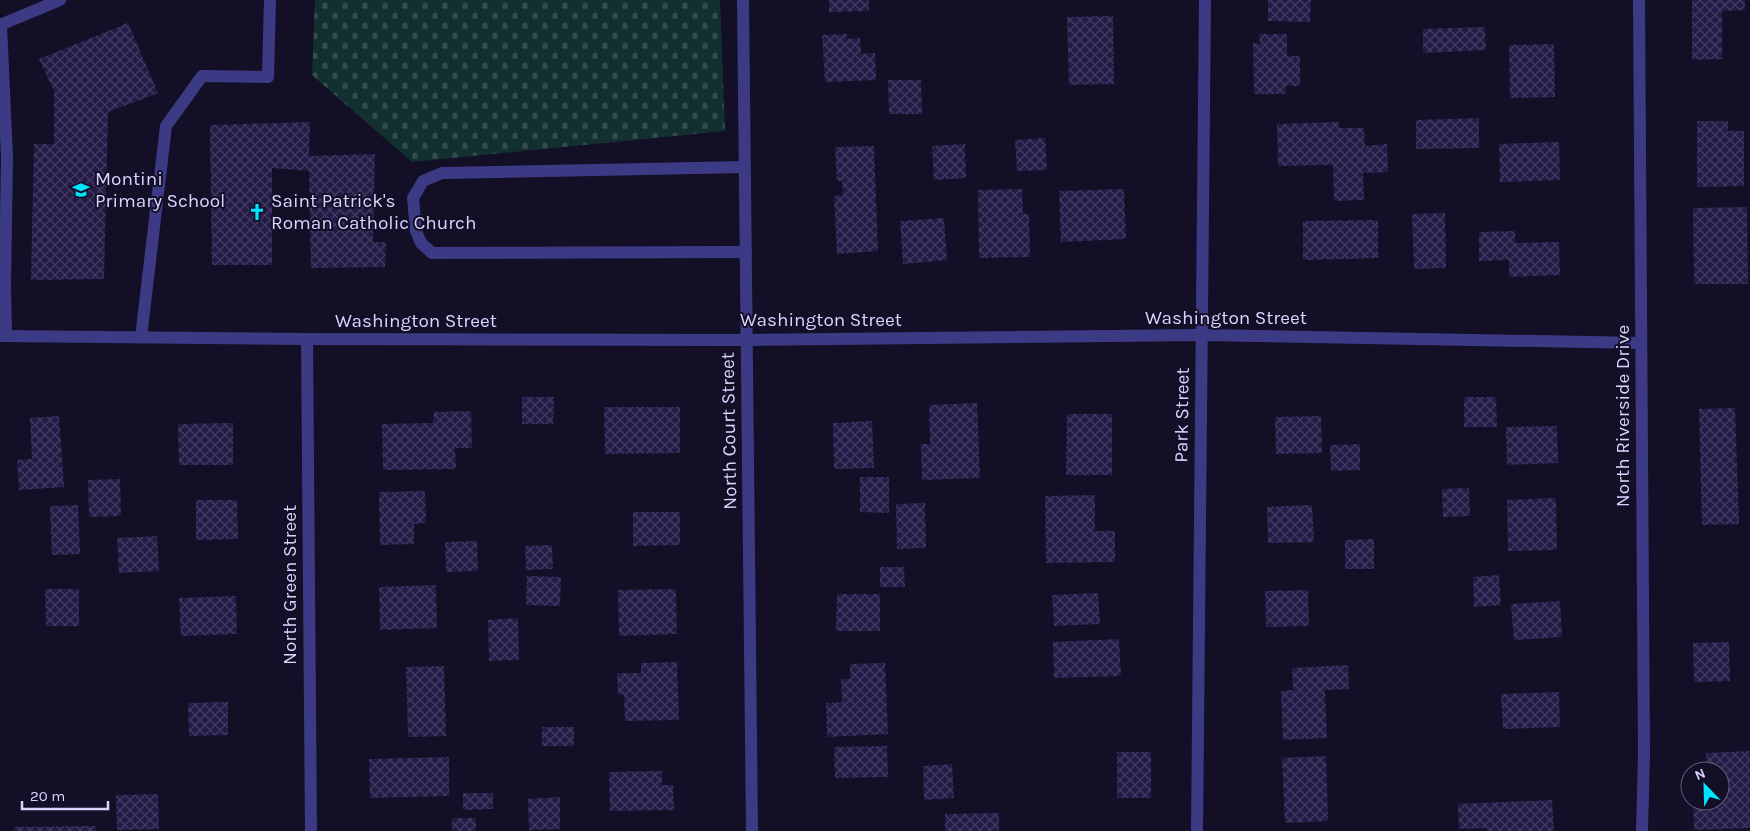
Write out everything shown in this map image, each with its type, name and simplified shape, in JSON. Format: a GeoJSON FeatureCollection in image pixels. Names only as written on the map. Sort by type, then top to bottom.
{"type":"FeatureCollection","features":[{"type":"Feature","properties":{"kind":"street"},"geometry":{"type":"LineString","coordinates":[[3,336],[7,157],[0,25],[60,0]]}},
{"type":"Feature","properties":{"kind":"street"},"geometry":{"type":"LineString","coordinates":[[140,337],[166,126],[202,76],[268,77],[270,0]]}},
{"type":"Feature","properties":{"kind":"street","name":"North Court Street"},"geometry":{"type":"LineString","coordinates":[[743,0],[752,831]]}},
{"type":"Feature","properties":{"kind":"street","name":"Park Street"},"geometry":{"type":"LineString","coordinates":[[1197,831],[1205,0]]}},
{"type":"Feature","properties":{"kind":"street","name":"North Riverside Drive"},"geometry":{"type":"LineString","coordinates":[[1639,0],[1644,744],[1642,831]]}},
{"type":"Feature","properties":{"kind":"street"},"geometry":{"type":"LineString","coordinates":[[745,168],[442,173],[424,181],[413,198],[416,231],[421,243],[432,252],[746,252]]}},
{"type":"Feature","properties":{"kind":"street","name":"Washington Street"},"geometry":{"type":"LineString","coordinates":[[3,336],[747,340],[1202,335],[1642,343]]}},
{"type":"Feature","properties":{"kind":"street","name":"North Green Street"},"geometry":{"type":"LineString","coordinates":[[307,339],[311,831]]}},
{"type":"Feature","properties":{"kind":"green space"},"geometry":{"type":"Polygon","coordinates":[[[315,0],[720,0],[725,131],[412,162],[312,75],[315,0]]]}},
{"type":"Feature","properties":{"kind":"building"},"geometry":{"type":"Polygon","coordinates":[[[829,0],[869,0],[869,11],[829,12],[829,0]]]}},
{"type":"Feature","properties":{"kind":"building"},"geometry":{"type":"Polygon","coordinates":[[[1268,0],[1311,0],[1310,22],[1268,21],[1268,0]]]}},
{"type":"Feature","properties":{"kind":"building"},"geometry":{"type":"Polygon","coordinates":[[[1692,0],[1745,0],[1745,10],[1722,11],[1722,59],[1692,60],[1692,0]]]}},
{"type":"Feature","properties":{"kind":"building"},"geometry":{"type":"Polygon","coordinates":[[[1113,16],[1114,84],[1069,85],[1067,17],[1113,16]]]}},
{"type":"Feature","properties":{"kind":"building"},"geometry":{"type":"Polygon","coordinates":[[[128,23],[158,93],[108,112],[104,279],[31,280],[34,144],[54,144],[54,91],[39,59],[128,23]]]}},
{"type":"Feature","properties":{"kind":"building"},"geometry":{"type":"Polygon","coordinates":[[[1485,27],[1486,50],[1423,53],[1423,29],[1485,27]]]}},
{"type":"Feature","properties":{"kind":"building"},"geometry":{"type":"Polygon","coordinates":[[[847,34],[846,39],[860,38],[861,54],[875,53],[876,80],[825,82],[822,35],[847,34]]]}},
{"type":"Feature","properties":{"kind":"building"},"geometry":{"type":"Polygon","coordinates":[[[1259,34],[1287,34],[1287,56],[1300,56],[1300,86],[1286,86],[1286,94],[1254,94],[1253,43],[1260,44],[1259,34]]]}},
{"type":"Feature","properties":{"kind":"building"},"geometry":{"type":"Polygon","coordinates":[[[1554,44],[1555,97],[1510,98],[1509,45],[1554,44]]]}},
{"type":"Feature","properties":{"kind":"building"},"geometry":{"type":"Polygon","coordinates":[[[888,80],[921,80],[922,114],[889,114],[888,80]]]}},
{"type":"Feature","properties":{"kind":"building"},"geometry":{"type":"Polygon","coordinates":[[[1479,118],[1479,148],[1416,149],[1416,120],[1479,118]]]}},
{"type":"Feature","properties":{"kind":"building"},"geometry":{"type":"Polygon","coordinates":[[[1697,121],[1728,121],[1728,131],[1744,131],[1744,186],[1697,187],[1697,121]]]}},
{"type":"Feature","properties":{"kind":"building"},"geometry":{"type":"Polygon","coordinates":[[[310,122],[309,156],[375,154],[373,242],[386,242],[385,267],[311,268],[309,171],[272,168],[272,265],[212,265],[210,125],[310,122]]]}},
{"type":"Feature","properties":{"kind":"building"},"geometry":{"type":"Polygon","coordinates":[[[1339,122],[1339,128],[1364,128],[1365,146],[1387,144],[1388,172],[1363,173],[1364,200],[1334,201],[1333,165],[1278,166],[1277,124],[1339,122]]]}},
{"type":"Feature","properties":{"kind":"building"},"geometry":{"type":"Polygon","coordinates":[[[1045,138],[1047,170],[1017,171],[1015,140],[1045,138]]]}},
{"type":"Feature","properties":{"kind":"building"},"geometry":{"type":"Polygon","coordinates":[[[1559,142],[1560,180],[1500,182],[1499,144],[1559,142]]]}},
{"type":"Feature","properties":{"kind":"building"},"geometry":{"type":"Polygon","coordinates":[[[965,144],[966,178],[934,180],[932,146],[965,144]]]}},
{"type":"Feature","properties":{"kind":"building"},"geometry":{"type":"Polygon","coordinates":[[[874,146],[878,251],[837,254],[834,196],[843,195],[842,181],[837,181],[835,147],[874,146]]]}},
{"type":"Feature","properties":{"kind":"building"},"geometry":{"type":"Polygon","coordinates":[[[1022,189],[1023,214],[1029,214],[1030,257],[979,258],[978,190],[1022,189]]]}},
{"type":"Feature","properties":{"kind":"building"},"geometry":{"type":"Polygon","coordinates":[[[1124,189],[1126,239],[1061,242],[1059,191],[1124,189]]]}},
{"type":"Feature","properties":{"kind":"building"},"geometry":{"type":"Polygon","coordinates":[[[1747,207],[1748,284],[1694,284],[1693,208],[1747,207]]]}},
{"type":"Feature","properties":{"kind":"building"},"geometry":{"type":"Polygon","coordinates":[[[1445,213],[1446,268],[1414,269],[1412,214],[1445,213]]]}},
{"type":"Feature","properties":{"kind":"building"},"geometry":{"type":"Polygon","coordinates":[[[944,218],[947,260],[903,264],[900,221],[944,218]]]}},
{"type":"Feature","properties":{"kind":"building"},"geometry":{"type":"Polygon","coordinates":[[[1378,220],[1378,258],[1303,260],[1303,221],[1378,220]]]}},
{"type":"Feature","properties":{"kind":"building"},"geometry":{"type":"Polygon","coordinates":[[[1515,231],[1515,243],[1559,242],[1560,275],[1509,277],[1509,260],[1479,261],[1479,232],[1515,231]]]}},
{"type":"Feature","properties":{"kind":"building"},"geometry":{"type":"Polygon","coordinates":[[[522,397],[554,397],[553,424],[522,424],[522,397]]]}},
{"type":"Feature","properties":{"kind":"building"},"geometry":{"type":"Polygon","coordinates":[[[1464,397],[1496,397],[1497,427],[1464,427],[1464,397]]]}},
{"type":"Feature","properties":{"kind":"building"},"geometry":{"type":"Polygon","coordinates":[[[977,403],[980,478],[922,480],[921,444],[930,444],[929,405],[977,403]]]}},
{"type":"Feature","properties":{"kind":"building"},"geometry":{"type":"Polygon","coordinates":[[[604,407],[680,407],[680,453],[605,454],[604,407]]]}},
{"type":"Feature","properties":{"kind":"building"},"geometry":{"type":"Polygon","coordinates":[[[1735,408],[1739,524],[1702,525],[1699,409],[1735,408]]]}},
{"type":"Feature","properties":{"kind":"building"},"geometry":{"type":"Polygon","coordinates":[[[471,411],[472,448],[455,448],[456,469],[383,470],[382,424],[433,423],[434,412],[471,411]]]}},
{"type":"Feature","properties":{"kind":"building"},"geometry":{"type":"Polygon","coordinates":[[[1067,414],[1112,414],[1112,475],[1066,475],[1067,414]]]}},
{"type":"Feature","properties":{"kind":"building"},"geometry":{"type":"Polygon","coordinates":[[[59,416],[64,487],[19,490],[17,460],[32,459],[30,418],[59,416]]]}},
{"type":"Feature","properties":{"kind":"building"},"geometry":{"type":"Polygon","coordinates":[[[1321,416],[1322,453],[1276,454],[1275,417],[1321,416]]]}},
{"type":"Feature","properties":{"kind":"building"},"geometry":{"type":"Polygon","coordinates":[[[872,421],[874,468],[834,469],[833,423],[872,421]]]}},
{"type":"Feature","properties":{"kind":"building"},"geometry":{"type":"Polygon","coordinates":[[[233,423],[233,465],[179,465],[178,424],[233,423]]]}},
{"type":"Feature","properties":{"kind":"building"},"geometry":{"type":"Polygon","coordinates":[[[1557,426],[1558,463],[1507,465],[1506,427],[1557,426]]]}},
{"type":"Feature","properties":{"kind":"building"},"geometry":{"type":"Polygon","coordinates":[[[1360,444],[1360,470],[1331,471],[1330,445],[1360,444]]]}},
{"type":"Feature","properties":{"kind":"building"},"geometry":{"type":"Polygon","coordinates":[[[860,477],[889,477],[889,513],[860,512],[860,477]]]}},
{"type":"Feature","properties":{"kind":"building"},"geometry":{"type":"Polygon","coordinates":[[[120,479],[121,516],[89,517],[88,480],[120,479]]]}},
{"type":"Feature","properties":{"kind":"building"},"geometry":{"type":"Polygon","coordinates":[[[1469,488],[1470,516],[1443,517],[1442,489],[1469,488]]]}},
{"type":"Feature","properties":{"kind":"building"},"geometry":{"type":"Polygon","coordinates":[[[425,491],[426,523],[414,524],[414,544],[380,545],[379,492],[425,491]]]}},
{"type":"Feature","properties":{"kind":"building"},"geometry":{"type":"Polygon","coordinates":[[[1095,495],[1095,531],[1115,531],[1115,562],[1046,563],[1045,496],[1095,495]]]}},
{"type":"Feature","properties":{"kind":"building"},"geometry":{"type":"Polygon","coordinates":[[[1556,498],[1557,550],[1508,551],[1507,500],[1556,498]]]}},
{"type":"Feature","properties":{"kind":"building"},"geometry":{"type":"Polygon","coordinates":[[[196,500],[237,500],[238,539],[196,540],[196,500]]]}},
{"type":"Feature","properties":{"kind":"building"},"geometry":{"type":"Polygon","coordinates":[[[925,503],[926,548],[897,549],[896,504],[925,503]]]}},
{"type":"Feature","properties":{"kind":"building"},"geometry":{"type":"Polygon","coordinates":[[[78,505],[80,554],[52,555],[50,506],[78,505]]]}},
{"type":"Feature","properties":{"kind":"building"},"geometry":{"type":"Polygon","coordinates":[[[1312,505],[1314,542],[1268,543],[1267,507],[1312,505]]]}},
{"type":"Feature","properties":{"kind":"building"},"geometry":{"type":"Polygon","coordinates":[[[633,512],[680,512],[680,545],[633,546],[633,512]]]}},
{"type":"Feature","properties":{"kind":"building"},"geometry":{"type":"Polygon","coordinates":[[[157,536],[159,571],[119,573],[117,538],[157,536]]]}},
{"type":"Feature","properties":{"kind":"building"},"geometry":{"type":"Polygon","coordinates":[[[1374,539],[1374,569],[1345,569],[1345,540],[1374,539]]]}},
{"type":"Feature","properties":{"kind":"building"},"geometry":{"type":"Polygon","coordinates":[[[477,541],[478,571],[446,572],[445,542],[477,541]]]}},
{"type":"Feature","properties":{"kind":"building"},"geometry":{"type":"Polygon","coordinates":[[[552,545],[553,569],[526,570],[525,546],[552,545]]]}},
{"type":"Feature","properties":{"kind":"building"},"geometry":{"type":"Polygon","coordinates":[[[880,567],[904,567],[905,587],[880,587],[880,567]]]}},
{"type":"Feature","properties":{"kind":"building"},"geometry":{"type":"Polygon","coordinates":[[[1499,575],[1501,605],[1474,607],[1473,577],[1499,575]]]}},
{"type":"Feature","properties":{"kind":"building"},"geometry":{"type":"Polygon","coordinates":[[[527,576],[561,577],[560,606],[526,605],[527,576]]]}},
{"type":"Feature","properties":{"kind":"building"},"geometry":{"type":"Polygon","coordinates":[[[436,585],[437,628],[380,630],[379,587],[436,585]]]}},
{"type":"Feature","properties":{"kind":"building"},"geometry":{"type":"Polygon","coordinates":[[[45,589],[79,589],[79,626],[46,626],[45,589]]]}},
{"type":"Feature","properties":{"kind":"building"},"geometry":{"type":"Polygon","coordinates":[[[676,589],[677,634],[619,636],[618,590],[676,589]]]}},
{"type":"Feature","properties":{"kind":"building"},"geometry":{"type":"Polygon","coordinates":[[[1308,590],[1309,626],[1266,627],[1265,591],[1308,590]]]}},
{"type":"Feature","properties":{"kind":"building"},"geometry":{"type":"Polygon","coordinates":[[[1098,593],[1100,624],[1054,626],[1052,595],[1098,593]]]}},
{"type":"Feature","properties":{"kind":"building"},"geometry":{"type":"Polygon","coordinates":[[[837,594],[880,594],[880,631],[836,631],[837,594]]]}},
{"type":"Feature","properties":{"kind":"building"},"geometry":{"type":"Polygon","coordinates":[[[236,596],[237,634],[181,636],[179,598],[236,596]]]}},
{"type":"Feature","properties":{"kind":"building"},"geometry":{"type":"Polygon","coordinates":[[[1560,601],[1562,637],[1514,640],[1511,604],[1560,601]]]}},
{"type":"Feature","properties":{"kind":"building"},"geometry":{"type":"Polygon","coordinates":[[[518,618],[519,660],[489,661],[488,620],[518,618]]]}},
{"type":"Feature","properties":{"kind":"building"},"geometry":{"type":"Polygon","coordinates":[[[1119,639],[1121,676],[1054,678],[1053,642],[1119,639]]]}},
{"type":"Feature","properties":{"kind":"building"},"geometry":{"type":"Polygon","coordinates":[[[1729,642],[1730,681],[1694,682],[1693,643],[1729,642]]]}},
{"type":"Feature","properties":{"kind":"building"},"geometry":{"type":"Polygon","coordinates":[[[677,662],[679,720],[625,721],[624,695],[618,695],[617,673],[641,673],[641,663],[677,662]]]}},
{"type":"Feature","properties":{"kind":"building"},"geometry":{"type":"Polygon","coordinates":[[[885,663],[888,734],[827,737],[826,703],[842,702],[841,679],[850,679],[850,664],[885,663]]]}},
{"type":"Feature","properties":{"kind":"building"},"geometry":{"type":"Polygon","coordinates":[[[1348,665],[1349,689],[1325,690],[1327,738],[1283,740],[1281,691],[1293,690],[1292,668],[1348,665]]]}},
{"type":"Feature","properties":{"kind":"building"},"geometry":{"type":"Polygon","coordinates":[[[444,666],[446,736],[408,737],[406,667],[444,666]]]}},
{"type":"Feature","properties":{"kind":"building"},"geometry":{"type":"Polygon","coordinates":[[[1559,692],[1560,727],[1503,729],[1501,694],[1559,692]]]}},
{"type":"Feature","properties":{"kind":"building"},"geometry":{"type":"Polygon","coordinates":[[[228,702],[228,735],[189,736],[188,703],[228,702]]]}},
{"type":"Feature","properties":{"kind":"building"},"geometry":{"type":"Polygon","coordinates":[[[542,727],[574,727],[574,746],[542,746],[542,727]]]}},
{"type":"Feature","properties":{"kind":"building"},"geometry":{"type":"Polygon","coordinates":[[[887,746],[888,777],[835,778],[834,747],[887,746]]]}},
{"type":"Feature","properties":{"kind":"building"},"geometry":{"type":"Polygon","coordinates":[[[1750,751],[1750,828],[1694,830],[1693,811],[1730,811],[1730,761],[1706,761],[1706,753],[1750,751]]]}},
{"type":"Feature","properties":{"kind":"building"},"geometry":{"type":"Polygon","coordinates":[[[1117,752],[1151,752],[1151,798],[1117,798],[1117,752]]]}},
{"type":"Feature","properties":{"kind":"building"},"geometry":{"type":"Polygon","coordinates":[[[1326,756],[1328,821],[1285,823],[1282,758],[1326,756]]]}},
{"type":"Feature","properties":{"kind":"building"},"geometry":{"type":"Polygon","coordinates":[[[449,757],[449,796],[370,798],[369,759],[449,757]]]}},
{"type":"Feature","properties":{"kind":"building"},"geometry":{"type":"Polygon","coordinates":[[[952,764],[954,798],[924,800],[923,766],[952,764]]]}},
{"type":"Feature","properties":{"kind":"building"},"geometry":{"type":"Polygon","coordinates":[[[662,771],[662,785],[673,785],[674,810],[610,811],[609,772],[662,771]]]}},
{"type":"Feature","properties":{"kind":"building"},"geometry":{"type":"Polygon","coordinates":[[[463,793],[493,793],[493,809],[463,810],[463,793]]]}},
{"type":"Feature","properties":{"kind":"building"},"geometry":{"type":"Polygon","coordinates":[[[158,794],[159,829],[117,830],[116,795],[158,794]]]}},
{"type":"Feature","properties":{"kind":"building"},"geometry":{"type":"Polygon","coordinates":[[[560,797],[560,829],[529,830],[528,799],[560,797]]]}},
{"type":"Feature","properties":{"kind":"building"},"geometry":{"type":"Polygon","coordinates":[[[1552,800],[1554,831],[1487,831],[1487,828],[1459,829],[1458,804],[1552,800]]]}},
{"type":"Feature","properties":{"kind":"building"},"geometry":{"type":"Polygon","coordinates":[[[999,813],[999,831],[945,831],[945,814],[999,813]]]}},
{"type":"Feature","properties":{"kind":"building"},"geometry":{"type":"Polygon","coordinates":[[[452,818],[476,818],[476,831],[452,831],[452,818]]]}},
{"type":"Feature","properties":{"kind":"building"},"geometry":{"type":"Polygon","coordinates":[[[96,826],[96,831],[14,831],[14,827],[96,826]]]}},
{"type":"Feature","properties":{"kind":"place","name":"Montini Primary School"},"geometry":{"type":"Point","coordinates":[81,190]}},
{"type":"Feature","properties":{"kind":"place","name":"Saint Patrick's Roman Catholic Church"},"geometry":{"type":"Point","coordinates":[257,212]}}]}
